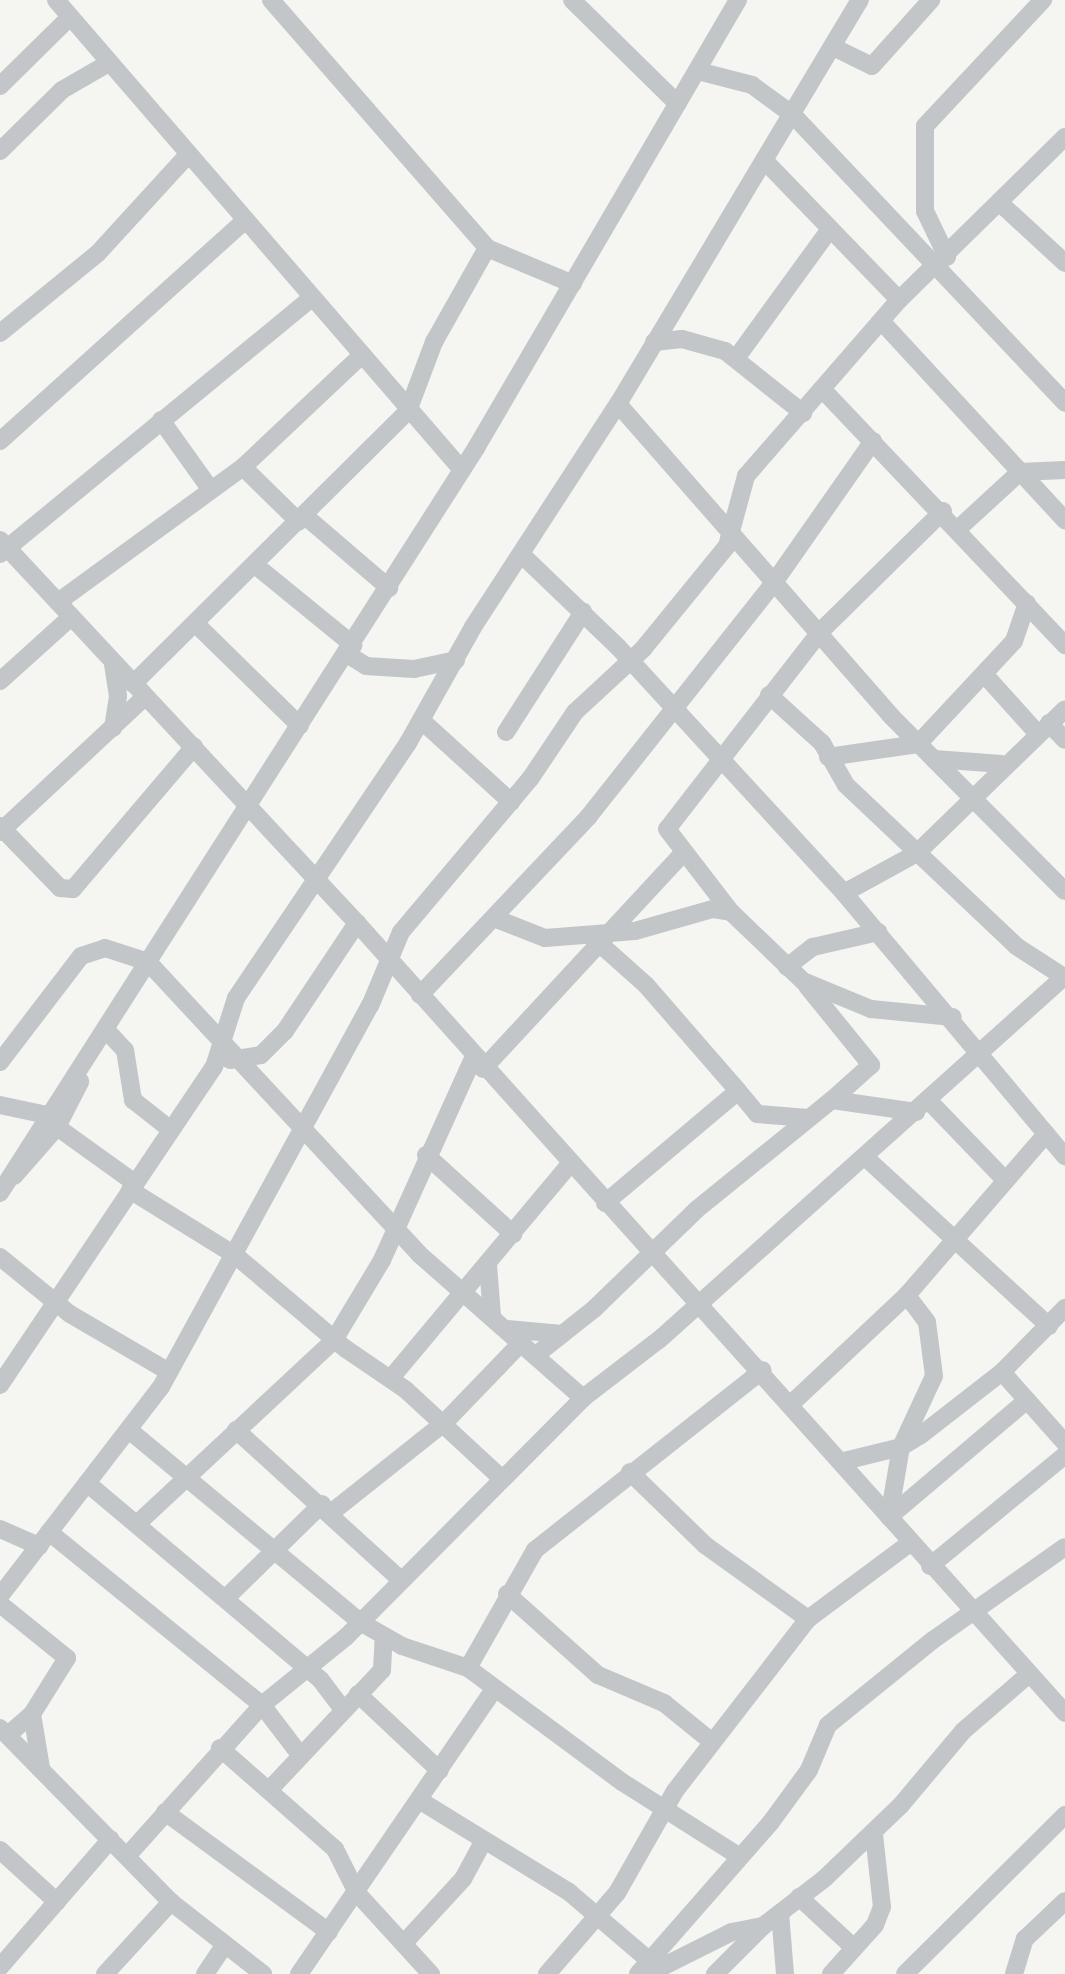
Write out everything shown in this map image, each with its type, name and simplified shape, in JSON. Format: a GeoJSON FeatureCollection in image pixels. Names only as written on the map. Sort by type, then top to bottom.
{"type":"FeatureCollection","features":[{"type":"Feature","properties":{"kind":"street"},"geometry":{"type":"LineString","coordinates":[[57,0],[69,18],[186,157],[462,470]]}},
{"type":"Feature","properties":{"kind":"street"},"geometry":{"type":"LineString","coordinates":[[572,0],[678,104]]}},
{"type":"Feature","properties":{"kind":"street"},"geometry":{"type":"LineString","coordinates":[[2,1189],[52,1121],[148,962],[389,588],[573,284],[738,0]]}},
{"type":"Feature","properties":{"kind":"street"},"geometry":{"type":"LineString","coordinates":[[0,1385],[54,1298],[214,1067],[236,998],[421,720],[618,404],[860,0]]}},
{"type":"Feature","properties":{"kind":"street"},"geometry":{"type":"LineString","coordinates":[[833,47],[867,68],[931,0]]}},
{"type":"Feature","properties":{"kind":"street"},"geometry":{"type":"LineString","coordinates":[[941,263],[925,211],[925,126],[1043,0]]}},
{"type":"Feature","properties":{"kind":"street"},"geometry":{"type":"LineString","coordinates":[[277,3],[487,248],[573,284]]}},
{"type":"Feature","properties":{"kind":"street"},"geometry":{"type":"LineString","coordinates":[[0,86],[69,18]]}},
{"type":"Feature","properties":{"kind":"street"},"geometry":{"type":"LineString","coordinates":[[0,151],[23,124],[107,64]]}},
{"type":"Feature","properties":{"kind":"street"},"geometry":{"type":"LineString","coordinates":[[698,71],[752,85],[793,115],[941,263],[1065,403]]}},
{"type":"Feature","properties":{"kind":"street"},"geometry":{"type":"LineString","coordinates":[[0,132],[23,124]]}},
{"type":"Feature","properties":{"kind":"street"},"geometry":{"type":"LineString","coordinates":[[0,1596],[129,1430],[166,1370],[235,1255],[305,1128],[370,1006],[387,957],[510,802],[575,712],[627,657],[643,649],[734,536],[738,490],[899,300],[1063,145]]}},
{"type":"Feature","properties":{"kind":"street"},"geometry":{"type":"LineString","coordinates":[[0,332],[98,253],[186,157]]}},
{"type":"Feature","properties":{"kind":"street"},"geometry":{"type":"LineString","coordinates":[[764,160],[899,300]]}},
{"type":"Feature","properties":{"kind":"street"},"geometry":{"type":"LineString","coordinates":[[1001,204],[1065,263]]}},
{"type":"Feature","properties":{"kind":"street"},"geometry":{"type":"LineString","coordinates":[[0,441],[244,220]]}},
{"type":"Feature","properties":{"kind":"street"},"geometry":{"type":"LineString","coordinates":[[737,357],[830,229]]}},
{"type":"Feature","properties":{"kind":"street"},"geometry":{"type":"LineString","coordinates":[[194,747],[73,889],[60,888],[1,829],[113,728],[139,691],[197,625],[408,411],[434,342],[487,248]]}},
{"type":"Feature","properties":{"kind":"street"},"geometry":{"type":"LineString","coordinates":[[312,298],[3,548],[58,602],[248,804],[357,923],[478,1063],[892,1514],[910,1543],[971,1612],[1029,1674],[1062,1704]]}},
{"type":"Feature","properties":{"kind":"street"},"geometry":{"type":"LineString","coordinates":[[882,322],[1065,520]]}},
{"type":"Feature","properties":{"kind":"street"},"geometry":{"type":"LineString","coordinates":[[654,342],[703,342],[737,357],[803,413]]}},
{"type":"Feature","properties":{"kind":"street"},"geometry":{"type":"LineString","coordinates":[[58,602],[243,467],[362,355]]}},
{"type":"Feature","properties":{"kind":"street"},"geometry":{"type":"LineString","coordinates":[[823,390],[943,511],[1065,645]]}},
{"type":"Feature","properties":{"kind":"street"},"geometry":{"type":"LineString","coordinates":[[618,404],[918,744],[972,794],[1065,891]]}},
{"type":"Feature","properties":{"kind":"street"},"geometry":{"type":"LineString","coordinates":[[161,420],[211,490]]}},
{"type":"Feature","properties":{"kind":"street"},"geometry":{"type":"LineString","coordinates":[[420,995],[589,816],[775,581],[873,441]]}},
{"type":"Feature","properties":{"kind":"street"},"geometry":{"type":"LineString","coordinates":[[243,467],[302,519],[389,588]]}},
{"type":"Feature","properties":{"kind":"street"},"geometry":{"type":"LineString","coordinates":[[959,528],[1020,472],[1065,470]]}},
{"type":"Feature","properties":{"kind":"street"},"geometry":{"type":"LineString","coordinates":[[536,1355],[562,1334],[649,1251],[871,1065],[803,981],[731,912],[697,873],[682,854],[668,825],[820,632],[943,511]]}},
{"type":"Feature","properties":{"kind":"street"},"geometry":{"type":"LineString","coordinates":[[522,555],[627,657],[672,710],[721,759],[844,894],[953,1017],[1065,1156]]}},
{"type":"Feature","properties":{"kind":"street"},"geometry":{"type":"LineString","coordinates":[[255,565],[366,666],[402,669],[456,660]]}},
{"type":"Feature","properties":{"kind":"street"},"geometry":{"type":"LineString","coordinates":[[828,757],[918,744],[1014,641],[1027,603]]}},
{"type":"Feature","properties":{"kind":"street"},"geometry":{"type":"LineString","coordinates":[[506,732],[583,612]]}},
{"type":"Feature","properties":{"kind":"street"},"geometry":{"type":"LineString","coordinates":[[0,681],[71,617]]}},
{"type":"Feature","properties":{"kind":"street"},"geometry":{"type":"LineString","coordinates":[[197,625],[300,726]]}},
{"type":"Feature","properties":{"kind":"street"},"geometry":{"type":"LineString","coordinates":[[113,663],[118,696],[113,728]]}},
{"type":"Feature","properties":{"kind":"street"},"geometry":{"type":"LineString","coordinates":[[984,674],[1044,728],[1065,740]]}},
{"type":"Feature","properties":{"kind":"street"},"geometry":{"type":"LineString","coordinates":[[128,1855],[220,1748],[262,1705],[360,1622],[500,1476],[583,1398],[700,1303],[983,1055],[1064,976],[1016,946],[835,775],[828,757],[769,695]]}},
{"type":"Feature","properties":{"kind":"street"},"geometry":{"type":"LineString","coordinates":[[844,894],[917,853],[1002,764],[1065,709]]}},
{"type":"Feature","properties":{"kind":"street"},"geometry":{"type":"LineString","coordinates":[[421,720],[510,802]]}},
{"type":"Feature","properties":{"kind":"street"},"geometry":{"type":"LineString","coordinates":[[934,759],[1002,764]]}},
{"type":"Feature","properties":{"kind":"street"},"geometry":{"type":"LineString","coordinates":[[138,1523],[183,1477],[334,1340],[370,1282],[426,1155],[478,1063],[605,938],[682,854]]}},
{"type":"Feature","properties":{"kind":"street"},"geometry":{"type":"LineString","coordinates":[[661,878],[697,873]]}},
{"type":"Feature","properties":{"kind":"street"},"geometry":{"type":"LineString","coordinates":[[494,918],[544,938],[605,938],[713,909],[731,912]]}},
{"type":"Feature","properties":{"kind":"street"},"geometry":{"type":"LineString","coordinates":[[214,1067],[261,1055],[285,1031],[357,923]]}},
{"type":"Feature","properties":{"kind":"street"},"geometry":{"type":"LineString","coordinates":[[787,967],[813,947],[878,932]]}},
{"type":"Feature","properties":{"kind":"street"},"geometry":{"type":"LineString","coordinates":[[605,938],[757,1114],[808,1118]]}},
{"type":"Feature","properties":{"kind":"street"},"geometry":{"type":"LineString","coordinates":[[0,1062],[81,956],[105,948],[148,962],[394,1226],[461,1291],[583,1398]]}},
{"type":"Feature","properties":{"kind":"street"},"geometry":{"type":"LineString","coordinates":[[803,981],[871,1009],[953,1017]]}},
{"type":"Feature","properties":{"kind":"street"},"geometry":{"type":"LineString","coordinates":[[107,1031],[127,1056],[133,1100],[171,1130]]}},
{"type":"Feature","properties":{"kind":"street"},"geometry":{"type":"LineString","coordinates":[[605,1203],[738,1091]]}},
{"type":"Feature","properties":{"kind":"street"},"geometry":{"type":"LineString","coordinates":[[832,1100],[922,1106],[1005,1180]]}},
{"type":"Feature","properties":{"kind":"street"},"geometry":{"type":"LineString","coordinates":[[0,1105],[52,1121],[132,1187],[235,1255],[334,1340],[391,1378],[500,1476]]}},
{"type":"Feature","properties":{"kind":"street"},"geometry":{"type":"LineString","coordinates":[[792,1403],[907,1295],[1046,1135]]}},
{"type":"Feature","properties":{"kind":"street"},"geometry":{"type":"LineString","coordinates":[[426,1155],[513,1234]]}},
{"type":"Feature","properties":{"kind":"street"},"geometry":{"type":"LineString","coordinates":[[865,1157],[1049,1326]]}},
{"type":"Feature","properties":{"kind":"street"},"geometry":{"type":"LineString","coordinates":[[391,1378],[461,1291],[488,1265],[570,1164]]}},
{"type":"Feature","properties":{"kind":"street"},"geometry":{"type":"LineString","coordinates":[[0,1257],[54,1298],[166,1370]]}},
{"type":"Feature","properties":{"kind":"street"},"geometry":{"type":"LineString","coordinates":[[488,1265],[492,1316]]}},
{"type":"Feature","properties":{"kind":"street"},"geometry":{"type":"LineString","coordinates":[[892,1514],[901,1447],[934,1376],[927,1322],[907,1295]]}},
{"type":"Feature","properties":{"kind":"street"},"geometry":{"type":"LineString","coordinates":[[844,1461],[901,1447],[1002,1372],[1065,1308]]}},
{"type":"Feature","properties":{"kind":"street"},"geometry":{"type":"LineString","coordinates":[[507,1329],[562,1334]]}},
{"type":"Feature","properties":{"kind":"street"},"geometry":{"type":"LineString","coordinates":[[227,1597],[273,1549],[444,1423],[522,1342]]}},
{"type":"Feature","properties":{"kind":"street"},"geometry":{"type":"LineString","coordinates":[[468,1668],[507,1594],[535,1550],[762,1370]]}},
{"type":"Feature","properties":{"kind":"street"},"geometry":{"type":"LineString","coordinates":[[1002,1372],[1065,1443]]}},
{"type":"Feature","properties":{"kind":"street"},"geometry":{"type":"LineString","coordinates":[[892,1514],[1027,1401]]}},
{"type":"Feature","properties":{"kind":"street"},"geometry":{"type":"LineString","coordinates":[[129,1430],[360,1622],[384,1636],[468,1668],[665,1809],[740,1857]]}},
{"type":"Feature","properties":{"kind":"street"},"geometry":{"type":"LineString","coordinates":[[236,1430],[327,1508],[400,1579]]}},
{"type":"Feature","properties":{"kind":"street"},"geometry":{"type":"LineString","coordinates":[[930,1566],[1065,1455]]}},
{"type":"Feature","properties":{"kind":"street"},"geometry":{"type":"LineString","coordinates":[[630,1472],[705,1545],[808,1619]]}},
{"type":"Feature","properties":{"kind":"street"},"geometry":{"type":"LineString","coordinates":[[87,1483],[227,1597],[305,1669],[343,1710]]}},
{"type":"Feature","properties":{"kind":"street"},"geometry":{"type":"LineString","coordinates":[[0,1529],[44,1539],[262,1705],[301,1756]]}},
{"type":"Feature","properties":{"kind":"street"},"geometry":{"type":"LineString","coordinates":[[547,1974],[597,1918],[633,1871],[665,1809],[711,1741],[808,1619],[910,1543]]}},
{"type":"Feature","properties":{"kind":"street"},"geometry":{"type":"LineString","coordinates":[[646,1970],[809,1770],[828,1726],[971,1612],[1065,1547]]}},
{"type":"Feature","properties":{"kind":"street"},"geometry":{"type":"LineString","coordinates":[[507,1594],[598,1675],[664,1703],[711,1741]]}},
{"type":"Feature","properties":{"kind":"street"},"geometry":{"type":"LineString","coordinates":[[0,1604],[67,1658],[32,1714],[4,1732],[128,1855],[171,1902],[263,1974]]}},
{"type":"Feature","properties":{"kind":"street"},"geometry":{"type":"LineString","coordinates":[[271,1789],[382,1670],[384,1636]]}},
{"type":"Feature","properties":{"kind":"street"},"geometry":{"type":"LineString","coordinates":[[715,1974],[763,1926],[874,1834],[963,1731],[1029,1674]]}},
{"type":"Feature","properties":{"kind":"street"},"geometry":{"type":"LineString","coordinates":[[308,1970],[329,1932],[494,1689]]}},
{"type":"Feature","properties":{"kind":"street"},"geometry":{"type":"LineString","coordinates":[[358,1693],[440,1770]]}},
{"type":"Feature","properties":{"kind":"street"},"geometry":{"type":"LineString","coordinates":[[32,1714],[41,1768]]}},
{"type":"Feature","properties":{"kind":"street"},"geometry":{"type":"LineString","coordinates":[[220,1748],[271,1789],[281,1806],[335,1849],[357,1893],[405,1941],[431,1974]]}},
{"type":"Feature","properties":{"kind":"street"},"geometry":{"type":"LineString","coordinates":[[419,1800],[483,1842],[569,1892],[646,1970]]}},
{"type":"Feature","properties":{"kind":"street"},"geometry":{"type":"LineString","coordinates":[[165,1812],[329,1932]]}},
{"type":"Feature","properties":{"kind":"street"},"geometry":{"type":"LineString","coordinates":[[905,1974],[1065,1815]]}},
{"type":"Feature","properties":{"kind":"street"},"geometry":{"type":"LineString","coordinates":[[831,1974],[854,1948],[882,1907],[874,1834]]}},
{"type":"Feature","properties":{"kind":"street"},"geometry":{"type":"LineString","coordinates":[[0,1966],[111,1839]]}},
{"type":"Feature","properties":{"kind":"street"},"geometry":{"type":"LineString","coordinates":[[405,1941],[463,1879],[483,1842]]}},
{"type":"Feature","properties":{"kind":"street"},"geometry":{"type":"LineString","coordinates":[[0,1850],[57,1902]]}},
{"type":"Feature","properties":{"kind":"street"},"geometry":{"type":"LineString","coordinates":[[799,1897],[854,1948]]}},
{"type":"Feature","properties":{"kind":"street"},"geometry":{"type":"LineString","coordinates":[[1014,1974],[1025,1939],[1065,1901]]}},
{"type":"Feature","properties":{"kind":"street"},"geometry":{"type":"LineString","coordinates":[[105,1974],[171,1902]]}},
{"type":"Feature","properties":{"kind":"street"},"geometry":{"type":"LineString","coordinates":[[780,1913],[785,1974]]}},
{"type":"Feature","properties":{"kind":"street"},"geometry":{"type":"LineString","coordinates":[[646,1970],[732,1932],[763,1926]]}},
{"type":"Feature","properties":{"kind":"street"},"geometry":{"type":"LineString","coordinates":[[205,1974],[224,1946]]}}]}
